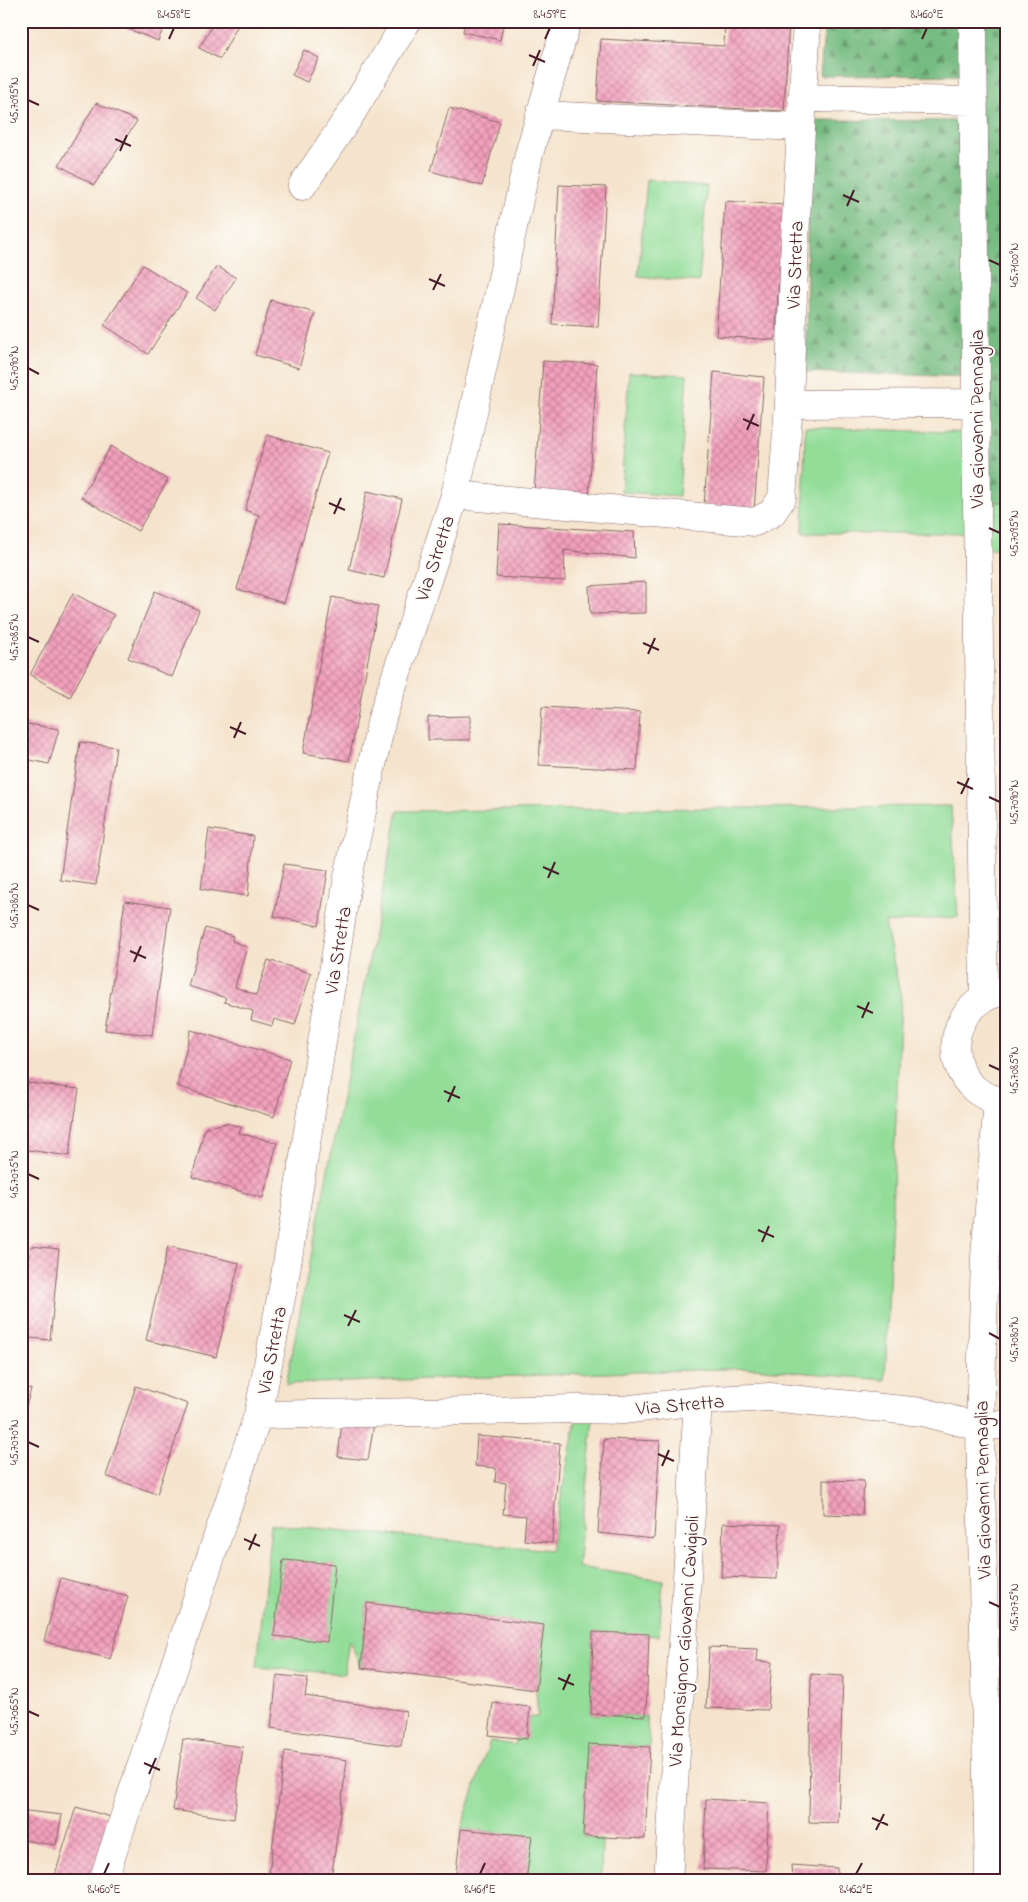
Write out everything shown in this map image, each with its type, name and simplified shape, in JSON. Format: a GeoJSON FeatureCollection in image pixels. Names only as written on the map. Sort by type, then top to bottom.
{"type":"FeatureCollection","features":[{"type":"Feature","properties":{"kind":"street"},"geometry":{"type":"LineString","coordinates":[[302,186],[349,117],[407,21]]}},
{"type":"Feature","properties":{"kind":"street","name":"Via Stretta"},"geometry":{"type":"LineString","coordinates":[[103,1881],[258,1415],[284,1283],[348,877],[382,718],[455,496],[529,154],[567,21]]}},
{"type":"Feature","properties":{"kind":"street","name":"Via Stretta"},"geometry":{"type":"LineString","coordinates":[[455,496],[755,522],[772,513],[782,498],[789,404],[800,127],[807,21]]}},
{"type":"Feature","properties":{"kind":"street","name":"Via Giovanni Pennaglia"},"geometry":{"type":"LineString","coordinates":[[973,21],[976,403],[995,995]]}},
{"type":"Feature","properties":{"kind":"street"},"geometry":{"type":"LineString","coordinates":[[802,98],[974,101]]}},
{"type":"Feature","properties":{"kind":"street"},"geometry":{"type":"LineString","coordinates":[[540,115],[800,127]]}},
{"type":"Feature","properties":{"kind":"street"},"geometry":{"type":"LineString","coordinates":[[789,404],[976,403]]}},
{"type":"Feature","properties":{"kind":"street"},"geometry":{"type":"LineString","coordinates":[[995,995],[967,1012],[956,1032],[955,1054],[962,1075],[978,1092],[1002,1101]]}},
{"type":"Feature","properties":{"kind":"street","name":"Via Giovanni Pennaglia"},"geometry":{"type":"LineString","coordinates":[[989,1881],[980,1427],[984,1257],[1002,1101]]}},
{"type":"Feature","properties":{"kind":"street","name":"Via Stretta"},"geometry":{"type":"LineString","coordinates":[[258,1415],[568,1409],[623,1410],[698,1401],[770,1397],[923,1412],[980,1427]]}},
{"type":"Feature","properties":{"kind":"street","name":"Via Monsignor Giovanni Cavigioli"},"geometry":{"type":"LineString","coordinates":[[668,1881],[698,1401]]}},
{"type":"Feature","properties":{"kind":"street"},"geometry":{"type":"LineString","coordinates":[[980,1427],[1007,1424]]}},
{"type":"Feature","properties":{"kind":"green space"},"geometry":{"type":"Polygon","coordinates":[[[825,21],[1007,21],[1007,502],[977,503],[975,377],[806,372],[808,120],[973,121],[973,75],[820,76],[825,21]]]}},
{"type":"Feature","properties":{"kind":"green space"},"geometry":{"type":"Polygon","coordinates":[[[647,180],[707,186],[699,282],[638,276],[647,180]]]}},
{"type":"Feature","properties":{"kind":"green space"},"geometry":{"type":"Polygon","coordinates":[[[629,372],[687,375],[679,496],[621,492],[629,372]]]}},
{"type":"Feature","properties":{"kind":"green space"},"geometry":{"type":"Polygon","coordinates":[[[805,427],[976,433],[977,503],[1007,502],[1007,548],[977,549],[977,533],[803,533],[805,427]]]}},
{"type":"Feature","properties":{"kind":"green space"},"geometry":{"type":"Polygon","coordinates":[[[951,806],[958,917],[885,923],[901,997],[885,1380],[753,1368],[286,1384],[398,811],[951,806]]]}},
{"type":"Feature","properties":{"kind":"green space"},"geometry":{"type":"Polygon","coordinates":[[[578,1409],[594,1409],[578,1567],[663,1580],[659,1636],[593,1633],[591,1714],[646,1716],[650,1747],[588,1744],[583,1836],[602,1840],[601,1881],[526,1881],[531,1836],[461,1829],[490,1741],[515,1745],[522,1717],[538,1717],[536,1690],[544,1625],[367,1603],[361,1668],[349,1640],[344,1674],[257,1667],[271,1524],[551,1550],[578,1409]]]}},
{"type":"Feature","properties":{"kind":"building"},"geometry":{"type":"Polygon","coordinates":[[[108,21],[166,21],[158,41],[108,21]]]}},
{"type":"Feature","properties":{"kind":"building"},"geometry":{"type":"Polygon","coordinates":[[[198,21],[240,21],[220,59],[199,48],[211,28],[198,21]]]}},
{"type":"Feature","properties":{"kind":"building"},"geometry":{"type":"Polygon","coordinates":[[[465,21],[504,21],[500,40],[463,32],[465,21]]]}},
{"type":"Feature","properties":{"kind":"building"},"geometry":{"type":"Polygon","coordinates":[[[725,21],[789,21],[784,111],[597,101],[601,39],[724,46],[725,21]]]}},
{"type":"Feature","properties":{"kind":"building"},"geometry":{"type":"Polygon","coordinates":[[[304,50],[319,58],[307,82],[292,75],[304,50]]]}},
{"type":"Feature","properties":{"kind":"building"},"geometry":{"type":"Polygon","coordinates":[[[96,103],[137,121],[94,185],[59,165],[96,103]]]}},
{"type":"Feature","properties":{"kind":"building"},"geometry":{"type":"Polygon","coordinates":[[[449,108],[500,122],[482,186],[431,171],[449,108]]]}},
{"type":"Feature","properties":{"kind":"building"},"geometry":{"type":"Polygon","coordinates":[[[559,185],[606,187],[598,327],[552,324],[559,185]]]}},
{"type":"Feature","properties":{"kind":"building"},"geometry":{"type":"Polygon","coordinates":[[[725,201],[784,205],[775,340],[716,336],[725,201]]]}},
{"type":"Feature","properties":{"kind":"building"},"geometry":{"type":"Polygon","coordinates":[[[143,265],[187,293],[148,354],[104,325],[143,265]]]}},
{"type":"Feature","properties":{"kind":"building"},"geometry":{"type":"Polygon","coordinates":[[[217,266],[236,278],[215,310],[196,298],[217,266]]]}},
{"type":"Feature","properties":{"kind":"building"},"geometry":{"type":"Polygon","coordinates":[[[271,300],[315,313],[299,368],[255,355],[271,300]]]}},
{"type":"Feature","properties":{"kind":"building"},"geometry":{"type":"Polygon","coordinates":[[[543,361],[597,364],[589,497],[534,493],[543,361]]]}},
{"type":"Feature","properties":{"kind":"building"},"geometry":{"type":"Polygon","coordinates":[[[714,372],[764,377],[754,510],[704,506],[714,372]]]}},
{"type":"Feature","properties":{"kind":"building"},"geometry":{"type":"Polygon","coordinates":[[[267,435],[328,453],[284,603],[237,589],[259,515],[245,510],[267,435]]]}},
{"type":"Feature","properties":{"kind":"building"},"geometry":{"type":"Polygon","coordinates":[[[111,446],[168,480],[138,531],[81,497],[111,446]]]}},
{"type":"Feature","properties":{"kind":"building"},"geometry":{"type":"Polygon","coordinates":[[[367,491],[402,499],[384,578],[349,570],[367,491]]]}},
{"type":"Feature","properties":{"kind":"building"},"geometry":{"type":"Polygon","coordinates":[[[499,524],[634,532],[635,558],[564,550],[565,581],[496,577],[499,524]]]}},
{"type":"Feature","properties":{"kind":"building"},"geometry":{"type":"Polygon","coordinates":[[[646,582],[646,613],[590,614],[589,586],[646,582]]]}},
{"type":"Feature","properties":{"kind":"building"},"geometry":{"type":"Polygon","coordinates":[[[155,591],[199,610],[172,677],[128,658],[155,591]]]}},
{"type":"Feature","properties":{"kind":"building"},"geometry":{"type":"Polygon","coordinates":[[[73,593],[114,615],[70,697],[30,675],[73,593]]]}},
{"type":"Feature","properties":{"kind":"building"},"geometry":{"type":"Polygon","coordinates":[[[332,597],[378,606],[349,761],[303,753],[332,597]]]}},
{"type":"Feature","properties":{"kind":"building"},"geometry":{"type":"Polygon","coordinates":[[[542,707],[640,712],[637,770],[539,765],[542,707]]]}},
{"type":"Feature","properties":{"kind":"building"},"geometry":{"type":"Polygon","coordinates":[[[470,716],[470,740],[428,740],[428,717],[470,716]]]}},
{"type":"Feature","properties":{"kind":"building"},"geometry":{"type":"Polygon","coordinates":[[[21,723],[59,729],[49,764],[21,758],[21,723]]]}},
{"type":"Feature","properties":{"kind":"building"},"geometry":{"type":"Polygon","coordinates":[[[80,742],[116,747],[96,885],[60,880],[80,742]]]}},
{"type":"Feature","properties":{"kind":"building"},"geometry":{"type":"Polygon","coordinates":[[[209,829],[253,836],[248,896],[201,889],[209,829]]]}},
{"type":"Feature","properties":{"kind":"building"},"geometry":{"type":"Polygon","coordinates":[[[284,864],[328,870],[319,926],[274,916],[284,864]]]}},
{"type":"Feature","properties":{"kind":"building"},"geometry":{"type":"Polygon","coordinates":[[[125,901],[170,907],[152,1035],[105,1030],[125,901]]]}},
{"type":"Feature","properties":{"kind":"building"},"geometry":{"type":"Polygon","coordinates":[[[205,928],[233,936],[232,941],[247,947],[235,987],[256,995],[268,960],[311,973],[295,1025],[274,1019],[272,1026],[251,1020],[253,1011],[224,1002],[226,998],[188,986],[205,928]]]}},
{"type":"Feature","properties":{"kind":"building"},"geometry":{"type":"Polygon","coordinates":[[[191,1030],[290,1059],[274,1117],[177,1086],[191,1030]]]}},
{"type":"Feature","properties":{"kind":"building"},"geometry":{"type":"Polygon","coordinates":[[[21,1082],[79,1089],[69,1156],[21,1149],[21,1082]]]}},
{"type":"Feature","properties":{"kind":"building"},"geometry":{"type":"Polygon","coordinates":[[[226,1123],[241,1127],[239,1133],[277,1143],[263,1198],[192,1177],[205,1128],[226,1123]]]}},
{"type":"Feature","properties":{"kind":"building"},"geometry":{"type":"Polygon","coordinates":[[[31,1246],[59,1249],[50,1340],[21,1337],[31,1246]]]}},
{"type":"Feature","properties":{"kind":"building"},"geometry":{"type":"Polygon","coordinates":[[[168,1246],[239,1263],[216,1357],[146,1340],[168,1246]]]}},
{"type":"Feature","properties":{"kind":"building"},"geometry":{"type":"Polygon","coordinates":[[[21,1386],[31,1389],[24,1413],[21,1413],[21,1386]]]}},
{"type":"Feature","properties":{"kind":"building"},"geometry":{"type":"Polygon","coordinates":[[[136,1386],[188,1404],[157,1494],[106,1476],[136,1386]]]}},
{"type":"Feature","properties":{"kind":"building"},"geometry":{"type":"Polygon","coordinates":[[[342,1422],[374,1423],[368,1460],[338,1457],[342,1422]]]}},
{"type":"Feature","properties":{"kind":"building"},"geometry":{"type":"Polygon","coordinates":[[[477,1436],[560,1443],[552,1543],[524,1540],[526,1516],[503,1514],[506,1483],[495,1482],[496,1468],[475,1466],[477,1436]]]}},
{"type":"Feature","properties":{"kind":"building"},"geometry":{"type":"Polygon","coordinates":[[[604,1439],[660,1441],[654,1539],[598,1533],[604,1439]]]}},
{"type":"Feature","properties":{"kind":"building"},"geometry":{"type":"Polygon","coordinates":[[[823,1480],[864,1481],[862,1515],[823,1514],[823,1480]]]}},
{"type":"Feature","properties":{"kind":"building"},"geometry":{"type":"Polygon","coordinates":[[[723,1523],[780,1525],[777,1579],[721,1577],[723,1523]]]}},
{"type":"Feature","properties":{"kind":"building"},"geometry":{"type":"Polygon","coordinates":[[[283,1560],[335,1564],[327,1642],[274,1636],[283,1560]]]}},
{"type":"Feature","properties":{"kind":"building"},"geometry":{"type":"Polygon","coordinates":[[[61,1578],[128,1596],[110,1659],[44,1641],[61,1578]]]}},
{"type":"Feature","properties":{"kind":"building"},"geometry":{"type":"Polygon","coordinates":[[[367,1603],[544,1625],[536,1690],[361,1668],[367,1603]]]}},
{"type":"Feature","properties":{"kind":"building"},"geometry":{"type":"Polygon","coordinates":[[[593,1632],[649,1634],[646,1716],[591,1714],[593,1632]]]}},
{"type":"Feature","properties":{"kind":"building"},"geometry":{"type":"Polygon","coordinates":[[[709,1647],[758,1649],[757,1661],[772,1662],[768,1710],[706,1708],[709,1647]]]}},
{"type":"Feature","properties":{"kind":"building"},"geometry":{"type":"Polygon","coordinates":[[[811,1674],[843,1676],[838,1823],[809,1822],[811,1674]]]}},
{"type":"Feature","properties":{"kind":"building"},"geometry":{"type":"Polygon","coordinates":[[[277,1675],[308,1678],[305,1696],[406,1711],[401,1746],[271,1728],[277,1675]]]}},
{"type":"Feature","properties":{"kind":"building"},"geometry":{"type":"Polygon","coordinates":[[[493,1703],[530,1707],[527,1739],[489,1735],[493,1703]]]}},
{"type":"Feature","properties":{"kind":"building"},"geometry":{"type":"Polygon","coordinates":[[[183,1739],[243,1747],[234,1819],[173,1810],[183,1739]]]}},
{"type":"Feature","properties":{"kind":"building"},"geometry":{"type":"Polygon","coordinates":[[[588,1744],[650,1747],[645,1839],[583,1836],[588,1744]]]}},
{"type":"Feature","properties":{"kind":"building"},"geometry":{"type":"Polygon","coordinates":[[[285,1751],[347,1760],[331,1881],[268,1881],[285,1751]]]}},
{"type":"Feature","properties":{"kind":"building"},"geometry":{"type":"Polygon","coordinates":[[[706,1799],[769,1803],[766,1871],[703,1869],[706,1799]]]}},
{"type":"Feature","properties":{"kind":"building"},"geometry":{"type":"Polygon","coordinates":[[[76,1807],[111,1817],[91,1881],[53,1881],[76,1807]]]}},
{"type":"Feature","properties":{"kind":"building"},"geometry":{"type":"Polygon","coordinates":[[[27,1811],[62,1815],[56,1845],[22,1840],[27,1811]]]}},
{"type":"Feature","properties":{"kind":"building"},"geometry":{"type":"Polygon","coordinates":[[[461,1829],[532,1836],[526,1881],[455,1881],[461,1829]]]}},
{"type":"Feature","properties":{"kind":"building"},"geometry":{"type":"Polygon","coordinates":[[[791,1865],[837,1868],[837,1881],[792,1881],[791,1865]]]}}]}
